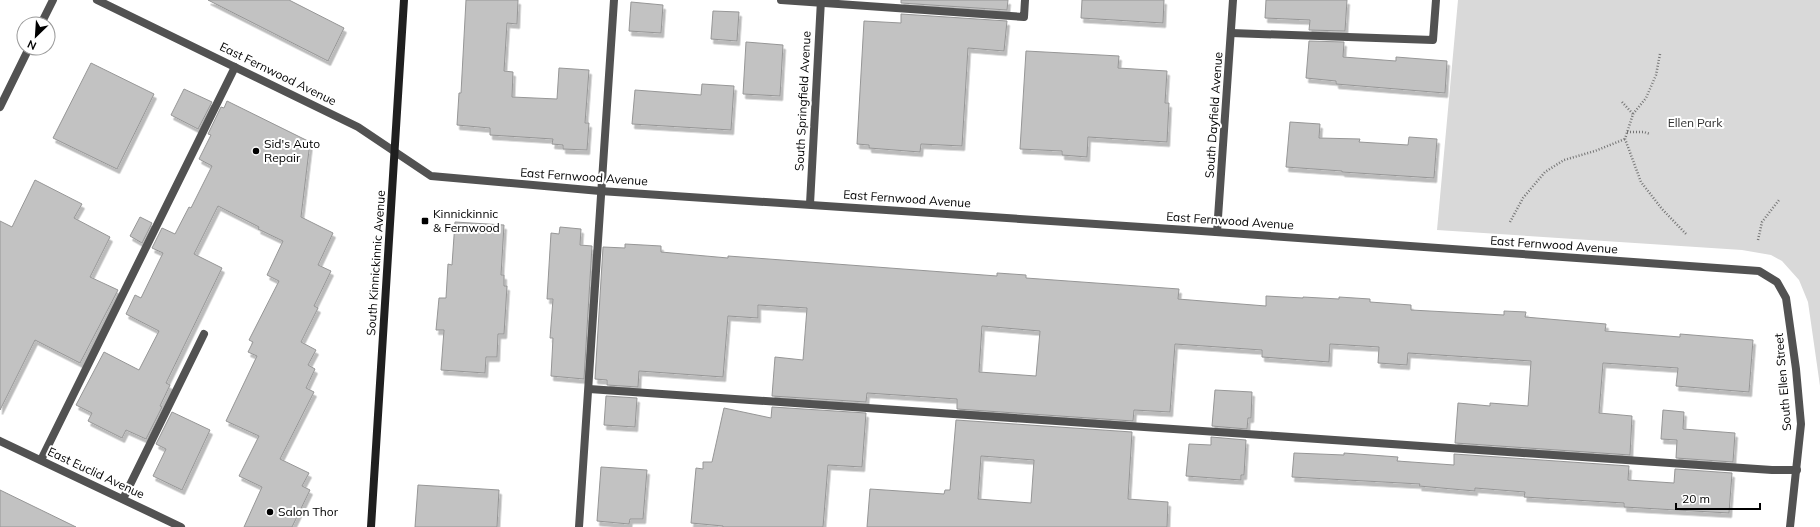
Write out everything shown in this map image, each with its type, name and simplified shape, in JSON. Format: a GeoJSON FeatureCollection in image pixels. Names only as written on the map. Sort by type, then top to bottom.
{"type":"FeatureCollection","features":[{"type":"Feature","properties":{"kind":"main road","name":"South Kinnickinnic Avenue"},"geometry":{"type":"LineString","coordinates":[[371,527],[404,0]]}},
{"type":"Feature","properties":{"kind":"street"},"geometry":{"type":"LineString","coordinates":[[46,16],[53,0]]}},
{"type":"Feature","properties":{"kind":"street","name":"East Fernwood Avenue"},"geometry":{"type":"LineString","coordinates":[[97,0],[358,127],[431,176],[600,191],[1217,232],[1759,272]]}},
{"type":"Feature","properties":{"kind":"street"},"geometry":{"type":"LineString","coordinates":[[579,527],[589,388],[600,191],[614,0]]}},
{"type":"Feature","properties":{"kind":"street"},"geometry":{"type":"LineString","coordinates":[[781,0],[1024,17],[1025,0]]}},
{"type":"Feature","properties":{"kind":"street","name":"South Dayfield Avenue"},"geometry":{"type":"LineString","coordinates":[[1217,232],[1234,0]]}},
{"type":"Feature","properties":{"kind":"street"},"geometry":{"type":"LineString","coordinates":[[1231,33],[1433,40],[1436,0]]}},
{"type":"Feature","properties":{"kind":"street","name":"South Springfield Avenue"},"geometry":{"type":"LineString","coordinates":[[810,204],[821,2]]}},
{"type":"Feature","properties":{"kind":"street"},"geometry":{"type":"LineString","coordinates":[[0,107],[26,56]]}},
{"type":"Feature","properties":{"kind":"street"},"geometry":{"type":"LineString","coordinates":[[41,460],[235,67]]}},
{"type":"Feature","properties":{"kind":"street","name":"South Ellen Street"},"geometry":{"type":"LineString","coordinates":[[1759,272],[1777,282],[1786,298],[1796,369],[1801,424],[1790,527]]}},
{"type":"Feature","properties":{"kind":"street"},"geometry":{"type":"LineString","coordinates":[[123,499],[204,334]]}},
{"type":"Feature","properties":{"kind":"street"},"geometry":{"type":"LineString","coordinates":[[589,388],[1764,470],[1797,470]]}},
{"type":"Feature","properties":{"kind":"street","name":"East Euclid Avenue"},"geometry":{"type":"LineString","coordinates":[[0,441],[181,527]]}},
{"type":"Feature","properties":{"kind":"path"},"geometry":{"type":"LineString","coordinates":[[1660,54],[1656,75],[1646,98],[1633,114],[1625,139],[1641,182],[1662,209],[1688,235]]}},
{"type":"Feature","properties":{"kind":"path"},"geometry":{"type":"LineString","coordinates":[[1622,102],[1633,114]]}},
{"type":"Feature","properties":{"kind":"path"},"geometry":{"type":"LineString","coordinates":[[1627,132],[1644,132],[1650,134]]}},
{"type":"Feature","properties":{"kind":"path"},"geometry":{"type":"LineString","coordinates":[[1510,222],[1522,198],[1545,172],[1564,160],[1595,151],[1625,139]]}},
{"type":"Feature","properties":{"kind":"path"},"geometry":{"type":"LineString","coordinates":[[1758,240],[1762,222],[1779,200]]}},
{"type":"Feature","properties":{"kind":"green space","name":"Ellen Park"},"geometry":{"type":"Polygon","coordinates":[[[1458,0],[1820,0],[1820,386],[1808,302],[1799,280],[1782,261],[1771,255],[1742,250],[1437,230],[1458,0]]]}},
{"type":"Feature","properties":{"kind":"building"},"geometry":{"type":"Polygon","coordinates":[[[208,0],[289,0],[344,28],[328,61],[208,0]]]}},
{"type":"Feature","properties":{"kind":"building"},"geometry":{"type":"Polygon","coordinates":[[[466,0],[518,0],[517,24],[507,23],[504,71],[513,72],[512,97],[557,99],[559,68],[589,70],[585,123],[589,123],[587,150],[563,149],[563,145],[552,144],[553,139],[490,135],[490,128],[457,125],[459,93],[461,93],[466,0]]]}},
{"type":"Feature","properties":{"kind":"building"},"geometry":{"type":"Polygon","coordinates":[[[901,0],[1008,0],[1007,10],[901,3],[901,0]]]}},
{"type":"Feature","properties":{"kind":"building"},"geometry":{"type":"Polygon","coordinates":[[[1082,0],[1164,0],[1163,23],[1081,18],[1082,0]]]}},
{"type":"Feature","properties":{"kind":"building"},"geometry":{"type":"Polygon","coordinates":[[[1266,0],[1347,0],[1345,31],[1309,30],[1310,20],[1265,18],[1266,0]]]}},
{"type":"Feature","properties":{"kind":"building"},"geometry":{"type":"Polygon","coordinates":[[[631,2],[663,5],[661,33],[629,31],[631,2]]]}},
{"type":"Feature","properties":{"kind":"building"},"geometry":{"type":"Polygon","coordinates":[[[713,11],[739,12],[737,41],[711,39],[713,11]]]}},
{"type":"Feature","properties":{"kind":"building"},"geometry":{"type":"Polygon","coordinates":[[[901,14],[1007,21],[1004,51],[968,48],[962,146],[921,144],[920,152],[869,148],[869,145],[857,144],[864,21],[901,23],[901,14]]]}},
{"type":"Feature","properties":{"kind":"building"},"geometry":{"type":"Polygon","coordinates":[[[1309,41],[1344,42],[1343,57],[1396,61],[1396,57],[1447,61],[1445,93],[1336,84],[1336,81],[1306,78],[1309,41]]]}},
{"type":"Feature","properties":{"kind":"building"},"geometry":{"type":"Polygon","coordinates":[[[746,42],[783,45],[780,96],[743,94],[746,42]]]}},
{"type":"Feature","properties":{"kind":"building"},"geometry":{"type":"Polygon","coordinates":[[[1026,51],[1119,56],[1118,68],[1167,71],[1165,103],[1169,103],[1167,142],[1088,137],[1087,157],[1062,155],[1062,151],[1020,149],[1026,51]]]}},
{"type":"Feature","properties":{"kind":"building"},"geometry":{"type":"Polygon","coordinates":[[[91,63],[154,94],[117,169],[53,138],[91,63]]]}},
{"type":"Feature","properties":{"kind":"building"},"geometry":{"type":"Polygon","coordinates":[[[702,84],[734,86],[731,130],[632,124],[635,90],[701,95],[702,84]]]}},
{"type":"Feature","properties":{"kind":"building"},"geometry":{"type":"Polygon","coordinates":[[[184,89],[212,102],[198,129],[171,115],[184,89]]]}},
{"type":"Feature","properties":{"kind":"building"},"geometry":{"type":"Polygon","coordinates":[[[227,101],[310,142],[301,217],[333,233],[318,265],[331,271],[314,306],[318,308],[301,342],[316,350],[308,365],[315,369],[306,388],[314,392],[280,459],[309,473],[302,486],[310,490],[292,527],[244,527],[262,487],[239,476],[259,436],[226,421],[257,356],[248,352],[253,342],[249,340],[279,281],[267,275],[283,241],[258,229],[259,227],[218,206],[194,254],[222,268],[166,383],[170,385],[160,406],[162,407],[146,439],[126,430],[122,438],[88,421],[92,413],[76,405],[104,352],[139,370],[159,331],[126,314],[135,295],[141,298],[163,253],[152,248],[162,228],[175,234],[189,207],[191,208],[212,166],[199,159],[211,135],[208,134],[221,107],[224,108],[227,101]]]}},
{"type":"Feature","properties":{"kind":"building"},"geometry":{"type":"Polygon","coordinates":[[[1290,122],[1320,124],[1319,138],[1360,139],[1359,142],[1408,145],[1409,137],[1437,139],[1434,178],[1286,167],[1290,122]]]}},
{"type":"Feature","properties":{"kind":"building"},"geometry":{"type":"Polygon","coordinates":[[[35,180],[82,204],[74,218],[110,237],[90,277],[118,290],[80,363],[35,340],[0,410],[0,221],[12,227],[35,180]]]}},
{"type":"Feature","properties":{"kind":"building"},"geometry":{"type":"Polygon","coordinates":[[[140,217],[152,223],[142,243],[130,236],[140,217]]]}},
{"type":"Feature","properties":{"kind":"building"},"geometry":{"type":"Polygon","coordinates":[[[455,222],[504,225],[501,275],[504,275],[504,286],[507,286],[504,334],[498,334],[497,357],[486,357],[485,373],[441,370],[444,330],[436,330],[439,298],[446,298],[448,264],[452,265],[455,222]]]}},
{"type":"Feature","properties":{"kind":"building"},"geometry":{"type":"Polygon","coordinates":[[[560,227],[581,229],[580,245],[592,246],[584,379],[551,376],[553,338],[550,338],[553,299],[547,299],[551,233],[559,234],[560,227]]]}},
{"type":"Feature","properties":{"kind":"building"},"geometry":{"type":"Polygon","coordinates":[[[625,244],[661,246],[661,252],[728,258],[728,256],[997,276],[997,273],[1026,275],[1026,278],[1179,289],[1178,299],[1266,306],[1266,296],[1370,299],[1370,302],[1411,305],[1411,310],[1504,315],[1504,311],[1526,312],[1525,317],[1606,324],[1605,331],[1680,337],[1680,334],[1753,340],[1749,392],[1676,386],[1678,368],[1603,363],[1599,413],[1632,416],[1630,455],[1455,443],[1458,403],[1490,406],[1490,403],[1528,406],[1531,361],[1408,353],[1407,365],[1378,363],[1379,347],[1330,344],[1329,362],[1262,357],[1262,350],[1175,344],[1170,412],[1134,410],[1133,421],[957,409],[957,399],[867,393],[866,402],[772,396],[775,357],[803,360],[807,308],[758,305],[758,318],[728,316],[723,377],[639,371],[638,387],[607,385],[607,380],[595,379],[603,247],[625,248],[625,244]],[[982,326],[979,372],[1036,376],[1040,331],[982,326]]]}},
{"type":"Feature","properties":{"kind":"building"},"geometry":{"type":"Polygon","coordinates":[[[1215,390],[1252,392],[1251,418],[1248,418],[1247,429],[1212,426],[1215,390]]]}},
{"type":"Feature","properties":{"kind":"building"},"geometry":{"type":"Polygon","coordinates":[[[606,396],[637,398],[635,427],[604,425],[606,396]]]}},
{"type":"Feature","properties":{"kind":"building"},"geometry":{"type":"Polygon","coordinates":[[[772,407],[866,413],[862,467],[828,465],[823,527],[723,527],[691,523],[696,468],[703,469],[703,462],[712,462],[724,408],[771,418],[772,407]]]}},
{"type":"Feature","properties":{"kind":"building"},"geometry":{"type":"Polygon","coordinates":[[[1663,410],[1684,412],[1683,429],[1735,433],[1733,462],[1676,458],[1677,440],[1661,439],[1663,410]]]}},
{"type":"Feature","properties":{"kind":"building"},"geometry":{"type":"Polygon","coordinates":[[[172,412],[210,430],[182,490],[153,476],[166,449],[156,444],[172,412]]]}},
{"type":"Feature","properties":{"kind":"building"},"geometry":{"type":"Polygon","coordinates":[[[956,420],[1132,432],[1128,499],[1168,502],[1167,527],[867,527],[870,489],[944,494],[945,490],[950,490],[956,420]],[[981,456],[978,499],[1031,503],[1034,460],[981,456]]]}},
{"type":"Feature","properties":{"kind":"building"},"geometry":{"type":"Polygon","coordinates":[[[1211,437],[1246,440],[1244,475],[1241,475],[1241,480],[1186,476],[1189,444],[1211,445],[1211,437]]]}},
{"type":"Feature","properties":{"kind":"building"},"geometry":{"type":"Polygon","coordinates":[[[1294,453],[1344,455],[1344,453],[1398,457],[1397,461],[1454,465],[1454,454],[1629,466],[1628,480],[1674,483],[1675,469],[1732,473],[1729,513],[1624,507],[1624,503],[1524,497],[1525,492],[1475,488],[1475,491],[1419,486],[1420,484],[1292,477],[1294,453]]]}},
{"type":"Feature","properties":{"kind":"building"},"geometry":{"type":"Polygon","coordinates":[[[601,467],[647,470],[643,519],[630,519],[629,524],[597,521],[601,467]]]}},
{"type":"Feature","properties":{"kind":"building"},"geometry":{"type":"Polygon","coordinates":[[[418,485],[499,490],[497,527],[415,527],[418,485]]]}},
{"type":"Feature","properties":{"kind":"building"},"geometry":{"type":"Polygon","coordinates":[[[0,490],[76,527],[0,527],[0,490]]]}},
{"type":"Feature","properties":{"kind":"place","name":"Sid's Auto Repair"},"geometry":{"type":"Point","coordinates":[256,151]}},
{"type":"Feature","properties":{"kind":"place","name":"Kinnickinnic & Fernwood"},"geometry":{"type":"Point","coordinates":[425,221]}},
{"type":"Feature","properties":{"kind":"place","name":"Salon Thor"},"geometry":{"type":"Point","coordinates":[270,512]}}]}
